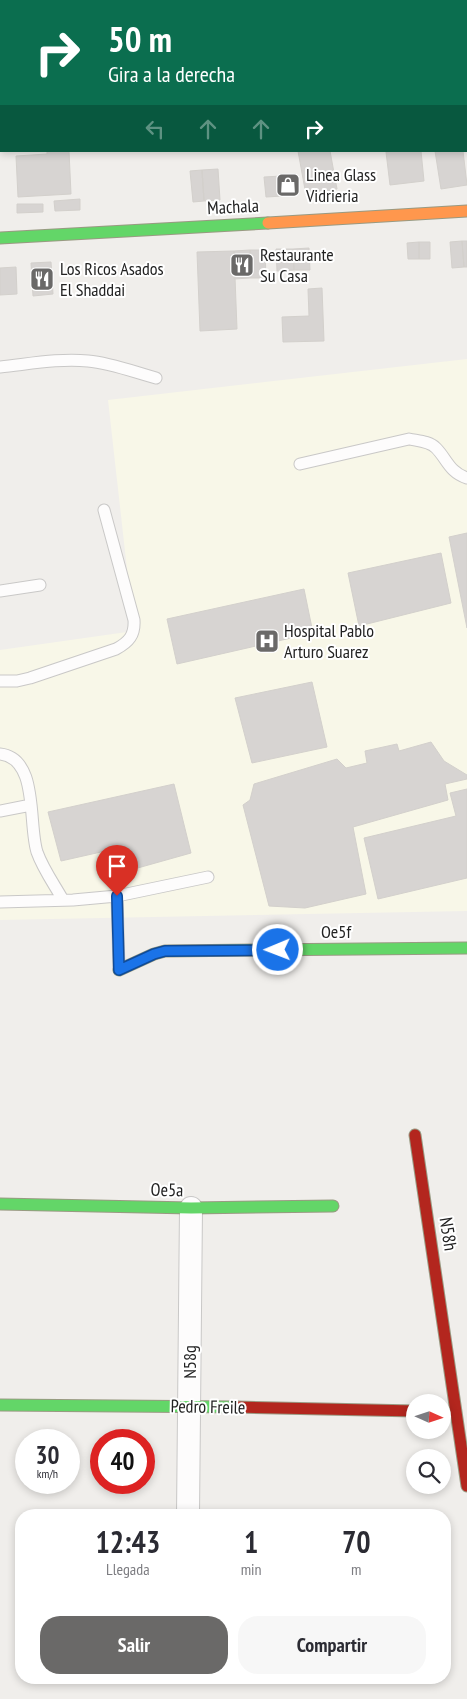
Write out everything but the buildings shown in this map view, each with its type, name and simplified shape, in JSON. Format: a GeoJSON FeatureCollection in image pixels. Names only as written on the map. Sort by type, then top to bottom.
{"type":"FeatureCollection","features":[{"type":"Feature","properties":{"kind":"street","name":"Machala"},"geometry":{"type":"LineString","coordinates":[[0,238],[467,211]]}},
{"type":"Feature","properties":{"kind":"street","name":"Oe5f"},"geometry":{"type":"LineString","coordinates":[[119,970],[165,951],[467,948]]}},
{"type":"Feature","properties":{"kind":"street","name":"N58h"},"geometry":{"type":"LineString","coordinates":[[415,1135],[467,1486]]}},
{"type":"Feature","properties":{"kind":"street","name":"Oe5a"},"geometry":{"type":"LineString","coordinates":[[0,1204],[190,1208],[333,1206]]}},
{"type":"Feature","properties":{"kind":"street","name":"N58g"},"geometry":{"type":"LineString","coordinates":[[188,1509],[190,1208]]}},
{"type":"Feature","properties":{"kind":"street","name":"Pedro Freile"},"geometry":{"type":"LineString","coordinates":[[0,1405],[190,1406],[406,1411]]}},
{"type":"Feature","properties":{"kind":"lane"},"geometry":{"type":"LineString","coordinates":[[0,367],[70,360],[89,361],[107,364],[156,378]]}},
{"type":"Feature","properties":{"kind":"lane"},"geometry":{"type":"LineString","coordinates":[[300,464],[409,439],[426,442],[436,448],[448,466],[461,476],[467,478]]}},
{"type":"Feature","properties":{"kind":"lane"},"geometry":{"type":"LineString","coordinates":[[0,681],[17,681],[30,678],[116,649],[126,644],[132,637],[135,628],[134,620],[104,510]]}},
{"type":"Feature","properties":{"kind":"lane"},"geometry":{"type":"LineString","coordinates":[[0,591],[40,584]]}},
{"type":"Feature","properties":{"kind":"lane"},"geometry":{"type":"LineString","coordinates":[[0,754],[13,757],[20,763],[26,775],[37,850],[63,900]]}},
{"type":"Feature","properties":{"kind":"lane"},"geometry":{"type":"LineString","coordinates":[[0,811],[31,805]]}},
{"type":"Feature","properties":{"kind":"lane"},"geometry":{"type":"LineString","coordinates":[[0,902],[117,896],[208,877]]}},
{"type":"Feature","properties":{"kind":"lane"},"geometry":{"type":"LineString","coordinates":[[117,896],[119,970]]}},
{"type":"Feature","properties":{"kind":"shaded area","name":"Hospital Pablo Arturo Suarez"},"geometry":{"type":"Polygon","coordinates":[[[467,359],[467,911],[0,920],[0,650],[134,631],[108,400],[467,359]]]}},
{"type":"Feature","properties":{"kind":"traffic: fast"},"geometry":{"type":"LineString","coordinates":[[0,238],[268,223]]}},
{"type":"Feature","properties":{"kind":"traffic: fast"},"geometry":{"type":"LineString","coordinates":[[119,970],[165,951],[467,948]]}},
{"type":"Feature","properties":{"kind":"traffic: fast"},"geometry":{"type":"LineString","coordinates":[[0,1204],[191,1208],[333,1206]]}},
{"type":"Feature","properties":{"kind":"traffic: fast"},"geometry":{"type":"LineString","coordinates":[[0,1405],[237,1407]]}},
{"type":"Feature","properties":{"kind":"traffic: slow"},"geometry":{"type":"LineString","coordinates":[[268,223],[467,211]]}},
{"type":"Feature","properties":{"kind":"traffic: jam"},"geometry":{"type":"LineString","coordinates":[[415,1135],[467,1486]]}},
{"type":"Feature","properties":{"kind":"traffic: jam"},"geometry":{"type":"LineString","coordinates":[[237,1407],[406,1411]]}},
{"type":"Feature","properties":{"kind":"place","name":"Linea Glass Vidrieria"},"geometry":{"type":"Point","coordinates":[288,185]}},
{"type":"Feature","properties":{"kind":"place","name":"Restaurante Su Casa"},"geometry":{"type":"Point","coordinates":[242,265]}},
{"type":"Feature","properties":{"kind":"place","name":"Los Ricos Asados El Shaddai"},"geometry":{"type":"Point","coordinates":[42,279]}},
{"type":"Feature","properties":{"kind":"place","name":"Hospital Pablo Arturo Suarez"},"geometry":{"type":"Point","coordinates":[267,641]}},
{"type":"Feature","properties":{"kind":"route"},"geometry":{"type":"LineString","coordinates":[[117,896],[119,970],[143,958],[165,951],[278,950]]}}]}
